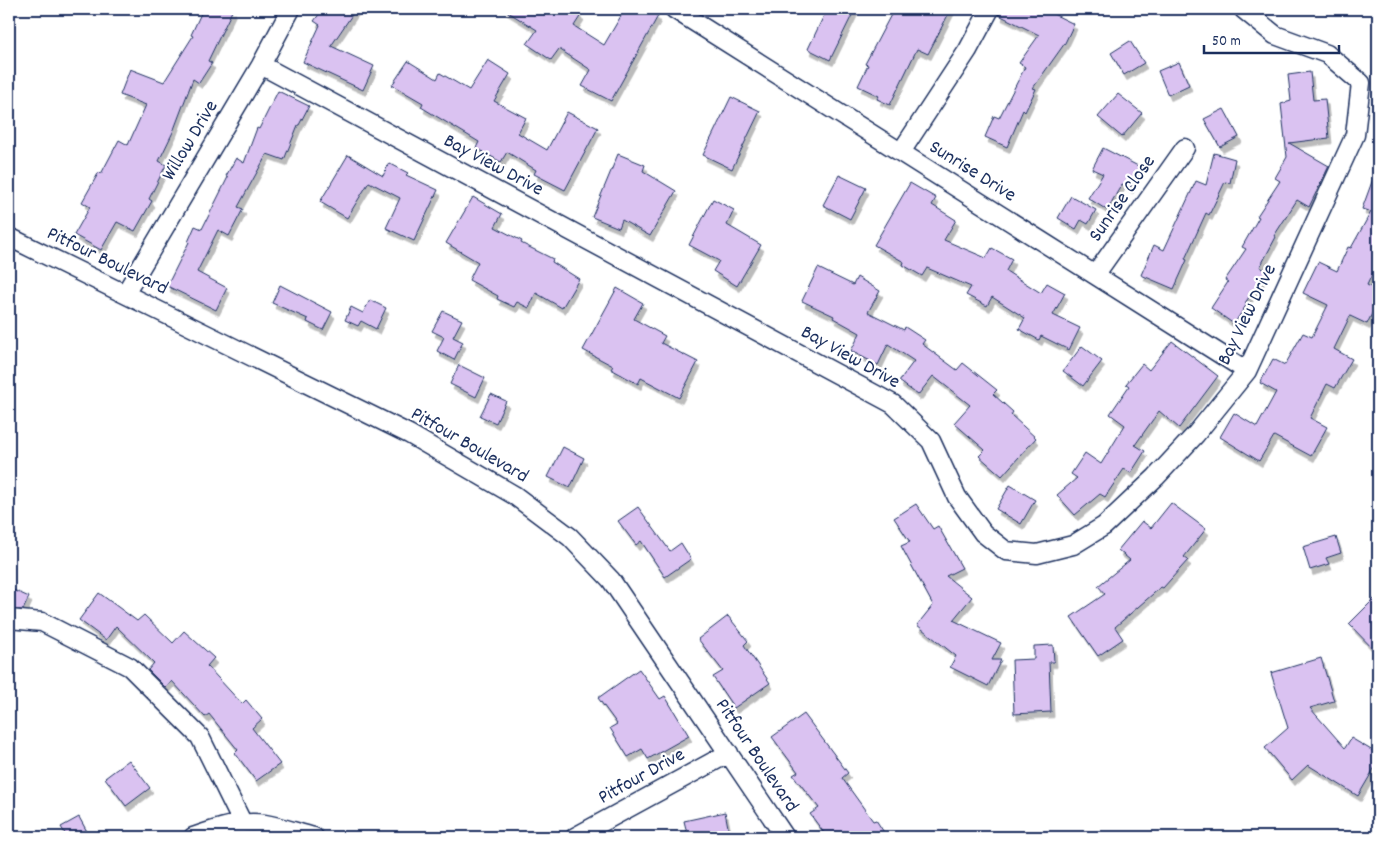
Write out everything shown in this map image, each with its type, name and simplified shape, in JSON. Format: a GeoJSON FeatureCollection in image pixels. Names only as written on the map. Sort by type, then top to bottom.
{"type":"FeatureCollection","features":[{"type":"Feature","properties":{"kind":"street","name":"Willow Drive"},"geometry":{"type":"LineString","coordinates":[[125,294],[261,66],[292,9]]}},
{"type":"Feature","properties":{"kind":"street","name":"Sunrise Drive"},"geometry":{"type":"LineString","coordinates":[[674,9],[1247,371]]}},
{"type":"Feature","properties":{"kind":"street"},"geometry":{"type":"LineString","coordinates":[[901,152],[968,50],[990,9]]}},
{"type":"Feature","properties":{"kind":"street","name":"Bay View Drive"},"geometry":{"type":"LineString","coordinates":[[261,66],[893,404],[931,441],[957,497],[983,533],[1006,551],[1038,554],[1073,545],[1104,526],[1156,477],[1196,434],[1247,371],[1355,135],[1361,83],[1327,54],[1276,34],[1242,9]]}},
{"type":"Feature","properties":{"kind":"street","name":"Sunrise Close"},"geometry":{"type":"LineString","coordinates":[[1095,275],[1186,148]]}},
{"type":"Feature","properties":{"kind":"street","name":"Pitfour Boulevard"},"geometry":{"type":"LineString","coordinates":[[9,237],[410,434],[514,495],[570,537],[611,580],[785,837]]}},
{"type":"Feature","properties":{"kind":"street"},"geometry":{"type":"LineString","coordinates":[[9,619],[42,622],[130,667],[200,737],[243,824]]}},
{"type":"Feature","properties":{"kind":"street","name":"Pitfour Drive"},"geometry":{"type":"LineString","coordinates":[[575,837],[729,753]]}},
{"type":"Feature","properties":{"kind":"street"},"geometry":{"type":"LineString","coordinates":[[193,837],[219,827],[243,824],[264,824],[314,837]]}},
{"type":"Feature","properties":{"kind":"building"},"geometry":{"type":"Polygon","coordinates":[[[203,9],[233,9],[208,61],[212,63],[199,83],[193,79],[173,132],[159,161],[166,165],[149,199],[152,201],[135,231],[117,222],[101,250],[74,235],[90,207],[82,202],[99,172],[101,174],[119,140],[128,145],[146,105],[120,95],[130,69],[164,82],[193,36],[191,35],[203,9]]]}},
{"type":"Feature","properties":{"kind":"building"},"geometry":{"type":"Polygon","coordinates":[[[323,9],[356,9],[331,46],[374,66],[363,90],[303,62],[320,25],[314,21],[323,9]]]}},
{"type":"Feature","properties":{"kind":"building"},"geometry":{"type":"Polygon","coordinates":[[[503,9],[572,9],[581,15],[574,26],[604,45],[625,9],[645,9],[658,16],[611,101],[582,86],[591,70],[559,49],[551,60],[527,44],[537,30],[503,9]]]}},
{"type":"Feature","properties":{"kind":"building"},"geometry":{"type":"Polygon","coordinates":[[[827,9],[855,9],[830,60],[808,49],[827,9]]]}},
{"type":"Feature","properties":{"kind":"building"},"geometry":{"type":"Polygon","coordinates":[[[894,9],[951,9],[928,54],[917,49],[890,105],[877,99],[879,96],[858,86],[868,65],[865,64],[894,9]]]}},
{"type":"Feature","properties":{"kind":"building"},"geometry":{"type":"Polygon","coordinates":[[[1001,9],[1043,9],[1074,24],[1065,43],[1033,88],[1036,89],[1025,112],[1023,110],[1007,147],[985,137],[994,116],[999,118],[1025,67],[1019,63],[1039,35],[999,15],[1001,9]]]}},
{"type":"Feature","properties":{"kind":"building"},"geometry":{"type":"Polygon","coordinates":[[[1130,41],[1144,63],[1124,75],[1111,53],[1130,41]]]}},
{"type":"Feature","properties":{"kind":"building"},"geometry":{"type":"Polygon","coordinates":[[[488,60],[510,74],[494,101],[526,118],[518,133],[547,150],[567,112],[598,128],[565,190],[534,174],[536,170],[507,152],[501,162],[476,148],[479,142],[421,107],[423,103],[392,85],[408,61],[437,79],[440,73],[469,90],[488,60]]]}},
{"type":"Feature","properties":{"kind":"building"},"geometry":{"type":"Polygon","coordinates":[[[1179,62],[1189,85],[1168,95],[1158,71],[1179,62]]]}},
{"type":"Feature","properties":{"kind":"building"},"geometry":{"type":"Polygon","coordinates":[[[1310,72],[1313,100],[1325,99],[1329,138],[1289,143],[1329,166],[1309,207],[1297,200],[1274,236],[1276,237],[1260,267],[1267,271],[1245,303],[1247,304],[1234,324],[1211,308],[1228,282],[1225,280],[1246,249],[1242,247],[1259,217],[1257,216],[1280,181],[1275,178],[1287,157],[1281,104],[1291,101],[1288,75],[1310,72]]]}},
{"type":"Feature","properties":{"kind":"building"},"geometry":{"type":"Polygon","coordinates":[[[278,91],[309,106],[298,125],[284,160],[267,154],[238,207],[243,209],[229,236],[218,230],[197,272],[227,288],[216,310],[167,286],[195,226],[202,229],[236,158],[244,163],[257,128],[259,129],[278,91]]]}},
{"type":"Feature","properties":{"kind":"building"},"geometry":{"type":"Polygon","coordinates":[[[1118,94],[1142,113],[1122,137],[1098,117],[1118,94]]]}},
{"type":"Feature","properties":{"kind":"building"},"geometry":{"type":"Polygon","coordinates":[[[731,97],[760,111],[732,169],[703,155],[731,97]]]}},
{"type":"Feature","properties":{"kind":"building"},"geometry":{"type":"Polygon","coordinates":[[[1224,109],[1239,137],[1220,147],[1204,119],[1224,109]]]}},
{"type":"Feature","properties":{"kind":"building"},"geometry":{"type":"Polygon","coordinates":[[[1103,148],[1140,167],[1130,188],[1122,184],[1107,210],[1088,198],[1103,174],[1092,169],[1103,148]]]}},
{"type":"Feature","properties":{"kind":"building"},"geometry":{"type":"Polygon","coordinates":[[[1214,153],[1235,159],[1230,183],[1225,182],[1209,215],[1206,213],[1185,259],[1187,260],[1174,289],[1141,275],[1154,245],[1164,250],[1196,181],[1206,185],[1214,153]]]}},
{"type":"Feature","properties":{"kind":"building"},"geometry":{"type":"Polygon","coordinates":[[[618,154],[645,165],[643,171],[676,191],[650,236],[622,220],[619,228],[592,217],[618,154]]]}},
{"type":"Feature","properties":{"kind":"building"},"geometry":{"type":"Polygon","coordinates":[[[348,155],[383,176],[389,163],[408,173],[406,175],[438,190],[414,241],[386,228],[400,198],[369,182],[347,218],[320,202],[348,155]]]}},
{"type":"Feature","properties":{"kind":"building"},"geometry":{"type":"Polygon","coordinates":[[[1377,168],[1378,262],[1367,285],[1378,291],[1378,301],[1367,324],[1350,316],[1334,349],[1352,359],[1335,388],[1327,384],[1310,418],[1327,427],[1311,456],[1274,436],[1259,461],[1220,437],[1234,413],[1257,427],[1276,392],[1260,383],[1273,359],[1285,365],[1303,333],[1312,337],[1328,305],[1303,293],[1318,262],[1337,271],[1348,247],[1351,248],[1371,212],[1362,209],[1377,168]]]}},
{"type":"Feature","properties":{"kind":"building"},"geometry":{"type":"Polygon","coordinates":[[[839,175],[866,188],[850,219],[823,205],[839,175]]]}},
{"type":"Feature","properties":{"kind":"building"},"geometry":{"type":"Polygon","coordinates":[[[910,183],[936,198],[932,205],[956,220],[944,240],[986,258],[992,248],[1012,259],[1006,271],[1041,293],[1047,283],[1065,293],[1053,315],[1080,328],[1069,350],[1041,336],[1039,340],[1019,329],[1025,318],[992,297],[987,306],[966,295],[971,287],[927,268],[922,276],[903,265],[904,262],[874,245],[910,183]]]}},
{"type":"Feature","properties":{"kind":"building"},"geometry":{"type":"Polygon","coordinates":[[[1071,196],[1096,210],[1088,224],[1081,220],[1076,229],[1058,218],[1071,196]]]}},
{"type":"Feature","properties":{"kind":"building"},"geometry":{"type":"Polygon","coordinates":[[[473,197],[502,214],[495,227],[553,259],[552,262],[579,279],[562,308],[536,293],[529,308],[517,302],[514,307],[497,299],[498,296],[469,280],[478,262],[446,243],[473,197]]]}},
{"type":"Feature","properties":{"kind":"building"},"geometry":{"type":"Polygon","coordinates":[[[713,199],[734,210],[727,225],[761,245],[737,286],[713,271],[719,261],[689,245],[713,199]]]}},
{"type":"Feature","properties":{"kind":"building"},"geometry":{"type":"Polygon","coordinates":[[[818,268],[853,285],[857,277],[880,291],[868,312],[904,330],[905,327],[925,340],[922,344],[957,370],[963,363],[997,390],[993,394],[1013,412],[1011,415],[1036,438],[1002,476],[979,456],[985,450],[954,423],[970,405],[933,376],[918,395],[899,381],[914,361],[888,344],[878,365],[851,351],[860,333],[833,318],[834,316],[802,301],[818,268]]]}},
{"type":"Feature","properties":{"kind":"building"},"geometry":{"type":"Polygon","coordinates":[[[280,285],[332,312],[323,330],[307,322],[308,319],[272,303],[280,285]]]}},
{"type":"Feature","properties":{"kind":"building"},"geometry":{"type":"Polygon","coordinates":[[[617,288],[643,303],[634,319],[665,336],[661,343],[698,362],[679,398],[641,378],[638,384],[611,369],[613,366],[583,350],[617,288]]]}},
{"type":"Feature","properties":{"kind":"building"},"geometry":{"type":"Polygon","coordinates":[[[370,300],[386,308],[376,329],[361,321],[358,326],[345,320],[351,307],[363,313],[370,300]]]}},
{"type":"Feature","properties":{"kind":"building"},"geometry":{"type":"Polygon","coordinates":[[[443,311],[462,320],[453,337],[463,342],[454,360],[437,351],[444,337],[432,331],[443,311]]]}},
{"type":"Feature","properties":{"kind":"building"},"geometry":{"type":"Polygon","coordinates":[[[1172,341],[1218,376],[1179,428],[1159,411],[1135,445],[1145,451],[1131,473],[1124,469],[1105,497],[1100,494],[1075,515],[1057,495],[1077,478],[1071,474],[1085,453],[1101,464],[1125,425],[1110,414],[1129,386],[1126,384],[1142,364],[1149,370],[1172,341]]]}},
{"type":"Feature","properties":{"kind":"building"},"geometry":{"type":"Polygon","coordinates":[[[1082,346],[1102,361],[1083,386],[1063,371],[1082,346]]]}},
{"type":"Feature","properties":{"kind":"building"},"geometry":{"type":"Polygon","coordinates":[[[459,365],[485,378],[476,397],[450,384],[459,365]]]}},
{"type":"Feature","properties":{"kind":"building"},"geometry":{"type":"Polygon","coordinates":[[[491,394],[506,401],[496,423],[480,416],[491,394]]]}},
{"type":"Feature","properties":{"kind":"building"},"geometry":{"type":"Polygon","coordinates":[[[563,447],[584,458],[570,488],[548,477],[563,447]]]}},
{"type":"Feature","properties":{"kind":"building"},"geometry":{"type":"Polygon","coordinates":[[[1010,485],[1035,500],[1021,524],[996,509],[1010,485]]]}},
{"type":"Feature","properties":{"kind":"building"},"geometry":{"type":"Polygon","coordinates":[[[1171,503],[1206,529],[1184,557],[1188,560],[1163,588],[1161,587],[1115,627],[1123,639],[1098,656],[1071,617],[1105,594],[1098,586],[1130,560],[1118,550],[1142,521],[1151,528],[1171,503]]]}},
{"type":"Feature","properties":{"kind":"building"},"geometry":{"type":"Polygon","coordinates":[[[916,504],[933,529],[938,526],[962,568],[946,576],[972,597],[953,620],[1001,643],[992,660],[1001,660],[988,686],[950,667],[956,656],[917,625],[933,605],[901,546],[910,542],[894,518],[916,504]]]}},
{"type":"Feature","properties":{"kind":"building"},"geometry":{"type":"Polygon","coordinates":[[[638,507],[670,551],[681,543],[691,559],[665,577],[641,541],[636,545],[618,521],[638,507]]]}},
{"type":"Feature","properties":{"kind":"building"},"geometry":{"type":"Polygon","coordinates":[[[1336,537],[1341,553],[1326,558],[1329,564],[1310,570],[1303,547],[1336,537]]]}},
{"type":"Feature","properties":{"kind":"building"},"geometry":{"type":"Polygon","coordinates":[[[9,588],[29,597],[23,610],[9,609],[9,588]]]}},
{"type":"Feature","properties":{"kind":"building"},"geometry":{"type":"Polygon","coordinates":[[[99,593],[137,621],[144,615],[173,643],[184,631],[214,658],[207,666],[242,704],[246,700],[262,719],[252,728],[280,764],[256,781],[235,753],[238,750],[209,714],[205,717],[172,681],[166,688],[148,670],[154,663],[116,626],[106,640],[79,620],[99,593]]]}},
{"type":"Feature","properties":{"kind":"building"},"geometry":{"type":"Polygon","coordinates":[[[1378,595],[1378,654],[1349,624],[1378,595]]]}},
{"type":"Feature","properties":{"kind":"building"},"geometry":{"type":"Polygon","coordinates":[[[728,616],[748,641],[744,645],[770,683],[734,708],[713,677],[723,671],[698,639],[728,616]]]}},
{"type":"Feature","properties":{"kind":"building"},"geometry":{"type":"Polygon","coordinates":[[[1053,645],[1054,662],[1049,662],[1051,712],[1014,714],[1012,660],[1034,659],[1034,646],[1053,645]]]}},
{"type":"Feature","properties":{"kind":"building"},"geometry":{"type":"Polygon","coordinates":[[[1321,658],[1334,701],[1310,708],[1345,748],[1351,738],[1378,754],[1378,762],[1358,796],[1308,765],[1292,780],[1265,748],[1288,728],[1271,673],[1321,658]]]}},
{"type":"Feature","properties":{"kind":"building"},"geometry":{"type":"Polygon","coordinates":[[[639,669],[660,699],[665,696],[689,736],[648,759],[642,749],[628,757],[610,728],[617,724],[598,698],[639,669]]]}},
{"type":"Feature","properties":{"kind":"building"},"geometry":{"type":"Polygon","coordinates":[[[804,714],[848,773],[842,778],[873,821],[876,820],[887,837],[827,837],[810,814],[819,808],[793,775],[798,772],[772,737],[804,714]]]}},
{"type":"Feature","properties":{"kind":"building"},"geometry":{"type":"Polygon","coordinates":[[[129,760],[150,788],[126,806],[105,778],[129,760]]]}},
{"type":"Feature","properties":{"kind":"building"},"geometry":{"type":"Polygon","coordinates":[[[725,812],[730,837],[688,837],[684,821],[725,812]]]}},
{"type":"Feature","properties":{"kind":"building"},"geometry":{"type":"Polygon","coordinates":[[[79,817],[90,837],[67,837],[61,827],[79,817]]]}}]}
